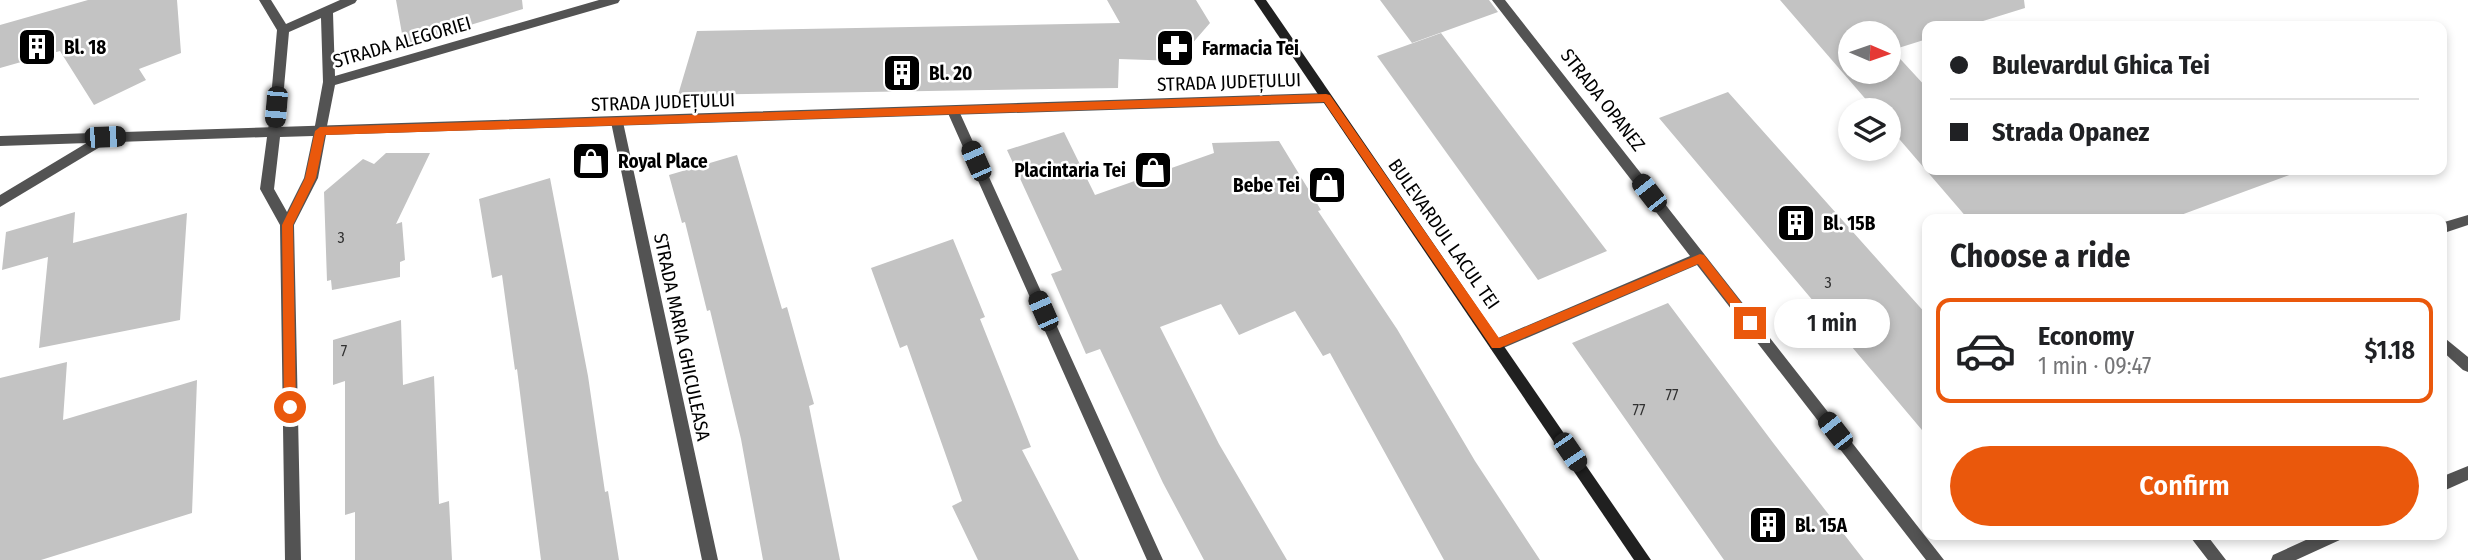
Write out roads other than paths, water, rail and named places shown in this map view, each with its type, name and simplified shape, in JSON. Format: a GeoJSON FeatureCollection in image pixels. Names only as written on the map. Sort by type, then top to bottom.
{"type":"FeatureCollection","features":[{"type":"Feature","properties":{"kind":"main road","name":"BULEVARDUL LACUL TEI"},"geometry":{"type":"LineString","coordinates":[[1260,0],[1643,560]]}},
{"type":"Feature","properties":{"kind":"street"},"geometry":{"type":"LineString","coordinates":[[265,0],[283,30],[267,189],[287,225],[293,560]]}},
{"type":"Feature","properties":{"kind":"street"},"geometry":{"type":"LineString","coordinates":[[283,30],[351,0]]}},
{"type":"Feature","properties":{"kind":"street","name":"STRADA ALEGORIEI"},"geometry":{"type":"LineString","coordinates":[[287,225],[311,178],[329,82],[614,0]]}},
{"type":"Feature","properties":{"kind":"street","name":"STRADA OPANEZ"},"geometry":{"type":"LineString","coordinates":[[1498,0],[1936,560]]}},
{"type":"Feature","properties":{"kind":"street"},"geometry":{"type":"LineString","coordinates":[[327,9],[329,82]]}},
{"type":"Feature","properties":{"kind":"street","name":"STRADA JUDEȚULUI"},"geometry":{"type":"LineString","coordinates":[[0,141],[1326,98]]}},
{"type":"Feature","properties":{"kind":"street"},"geometry":{"type":"LineString","coordinates":[[953,111],[1155,560]]}},
{"type":"Feature","properties":{"kind":"street","name":"STRADA MARIA GHICULEASA"},"geometry":{"type":"LineString","coordinates":[[617,122],[710,560]]}},
{"type":"Feature","properties":{"kind":"street"},"geometry":{"type":"LineString","coordinates":[[0,202],[105,137]]}},
{"type":"Feature","properties":{"kind":"street"},"geometry":{"type":"LineString","coordinates":[[2447,227],[2468,219]]}},
{"type":"Feature","properties":{"kind":"street"},"geometry":{"type":"LineString","coordinates":[[1496,345],[1700,258]]}},
{"type":"Feature","properties":{"kind":"street"},"geometry":{"type":"LineString","coordinates":[[2447,347],[2468,366]]}},
{"type":"Feature","properties":{"kind":"street"},"geometry":{"type":"LineString","coordinates":[[2447,482],[2468,473]]}},
{"type":"Feature","properties":{"kind":"street"},"geometry":{"type":"LineString","coordinates":[[2201,540],[2218,560]]}},
{"type":"Feature","properties":{"kind":"street"},"geometry":{"type":"LineString","coordinates":[[2278,560],[2323,540]]}},
{"type":"Feature","properties":{"kind":"place","name":"Bl. 18"},"geometry":{"type":"Point","coordinates":[37,47]}},
{"type":"Feature","properties":{"kind":"place","name":"Farmacia Tei"},"geometry":{"type":"Point","coordinates":[1175,48]}},
{"type":"Feature","properties":{"kind":"place","name":"Bl. 20"},"geometry":{"type":"Point","coordinates":[902,73]}},
{"type":"Feature","properties":{"kind":"place","name":"Royal Place"},"geometry":{"type":"Point","coordinates":[591,161]}},
{"type":"Feature","properties":{"kind":"place","name":"Placintaria Tei"},"geometry":{"type":"Point","coordinates":[1153,170]}},
{"type":"Feature","properties":{"kind":"place","name":"Bebe Tei"},"geometry":{"type":"Point","coordinates":[1327,185]}},
{"type":"Feature","properties":{"kind":"place","name":"Bl. 15B"},"geometry":{"type":"Point","coordinates":[1796,223]}},
{"type":"Feature","properties":{"kind":"place","name":"Bl. 15A"},"geometry":{"type":"Point","coordinates":[1768,525]}}]}
